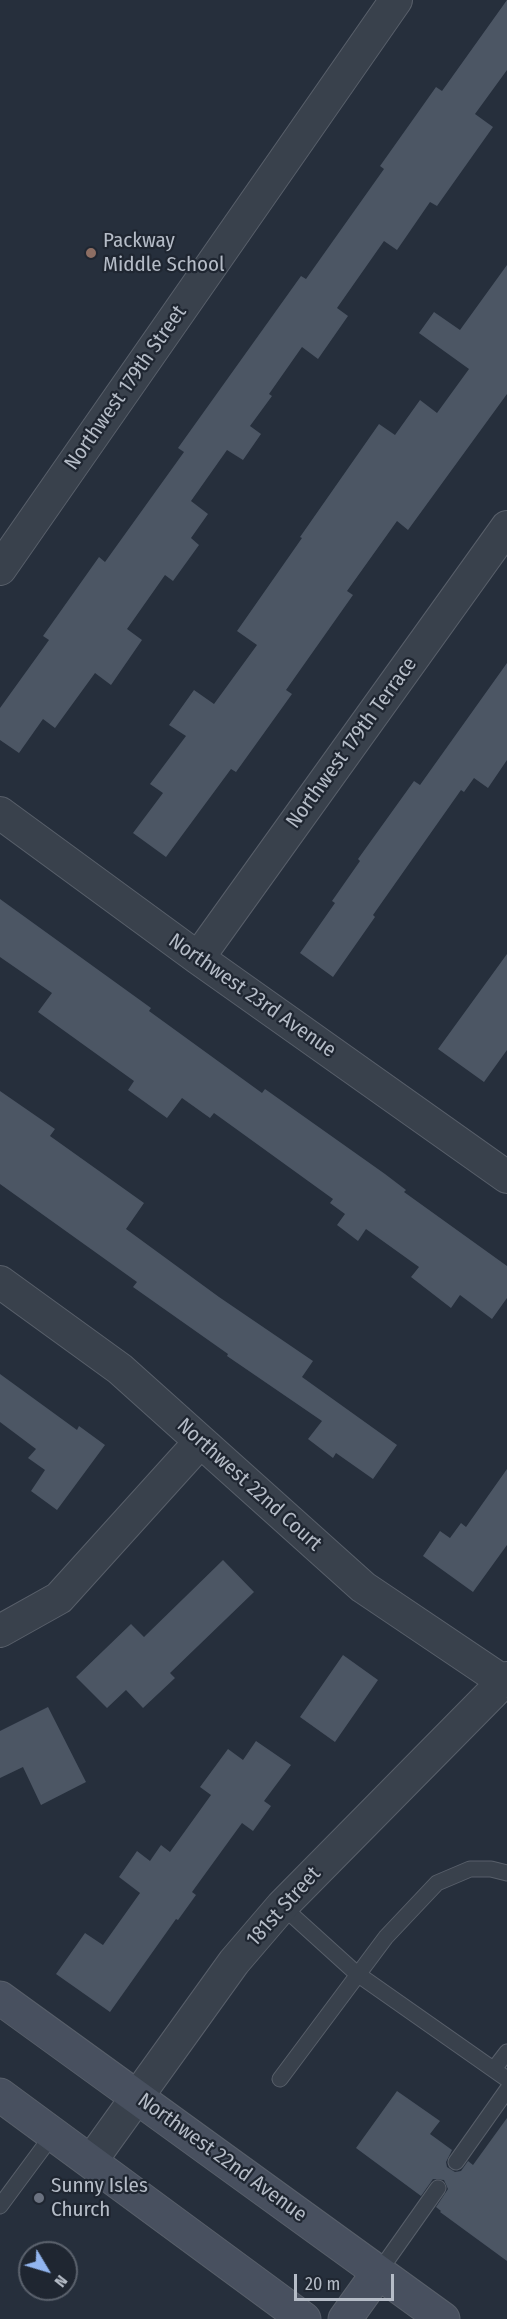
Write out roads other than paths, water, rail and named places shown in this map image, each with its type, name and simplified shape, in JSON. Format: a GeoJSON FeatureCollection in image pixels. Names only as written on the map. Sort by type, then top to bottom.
{"type":"FeatureCollection","features":[{"type":"Feature","properties":{"kind":"main road","name":"Northwest 22nd Avenue"},"geometry":{"type":"LineString","coordinates":[[0,1998],[443,2319]]}},
{"type":"Feature","properties":{"kind":"main road"},"geometry":{"type":"LineString","coordinates":[[0,2095],[304,2319]]}},
{"type":"Feature","properties":{"kind":"main road"},"geometry":{"type":"LineString","coordinates":[[345,2319],[378,2273]]}},
{"type":"Feature","properties":{"kind":"street","name":"Northwest 179th Street"},"geometry":{"type":"LineString","coordinates":[[0,569],[396,0]]}},
{"type":"Feature","properties":{"kind":"street","name":"Northwest 179th Terrace"},"geometry":{"type":"LineString","coordinates":[[198,958],[507,527]]}},
{"type":"Feature","properties":{"kind":"street","name":"Northwest 23rd Avenue"},"geometry":{"type":"LineString","coordinates":[[0,813],[198,958],[505,1170]]}},
{"type":"Feature","properties":{"kind":"street","name":"Northwest 22nd Court"},"geometry":{"type":"LineString","coordinates":[[0,1282],[120,1369],[363,1587],[506,1680]]}},
{"type":"Feature","properties":{"kind":"street"},"geometry":{"type":"LineString","coordinates":[[0,1631],[59,1598],[200,1442]]}},
{"type":"Feature","properties":{"kind":"street","name":"181st Street"},"geometry":{"type":"LineString","coordinates":[[91,2161],[234,1962],[282,1906],[506,1680]]}},
{"type":"Feature","properties":{"kind":"lane"},"geometry":{"type":"LineString","coordinates":[[280,2079],[356,1973],[386,1936],[438,1883],[470,1869],[491,1869],[507,1873]]}},
{"type":"Feature","properties":{"kind":"lane"},"geometry":{"type":"LineString","coordinates":[[282,1906],[356,1973],[507,2079]]}},
{"type":"Feature","properties":{"kind":"lane"},"geometry":{"type":"LineString","coordinates":[[494,2070],[507,2052]]}},
{"type":"Feature","properties":{"kind":"lane"},"geometry":{"type":"LineString","coordinates":[[456,2162],[507,2090]]}},
{"type":"Feature","properties":{"kind":"lane"},"geometry":{"type":"LineString","coordinates":[[0,2206],[54,2133]]}},
{"type":"Feature","properties":{"kind":"lane"},"geometry":{"type":"LineString","coordinates":[[378,2273],[438,2188]]}},
{"type":"Feature","properties":{"kind":"place","name":"Packway Middle School"},"geometry":{"type":"Point","coordinates":[91,253]}},
{"type":"Feature","properties":{"kind":"place","name":"Sunny Isles Church"},"geometry":{"type":"Point","coordinates":[39,2198]}}]}
